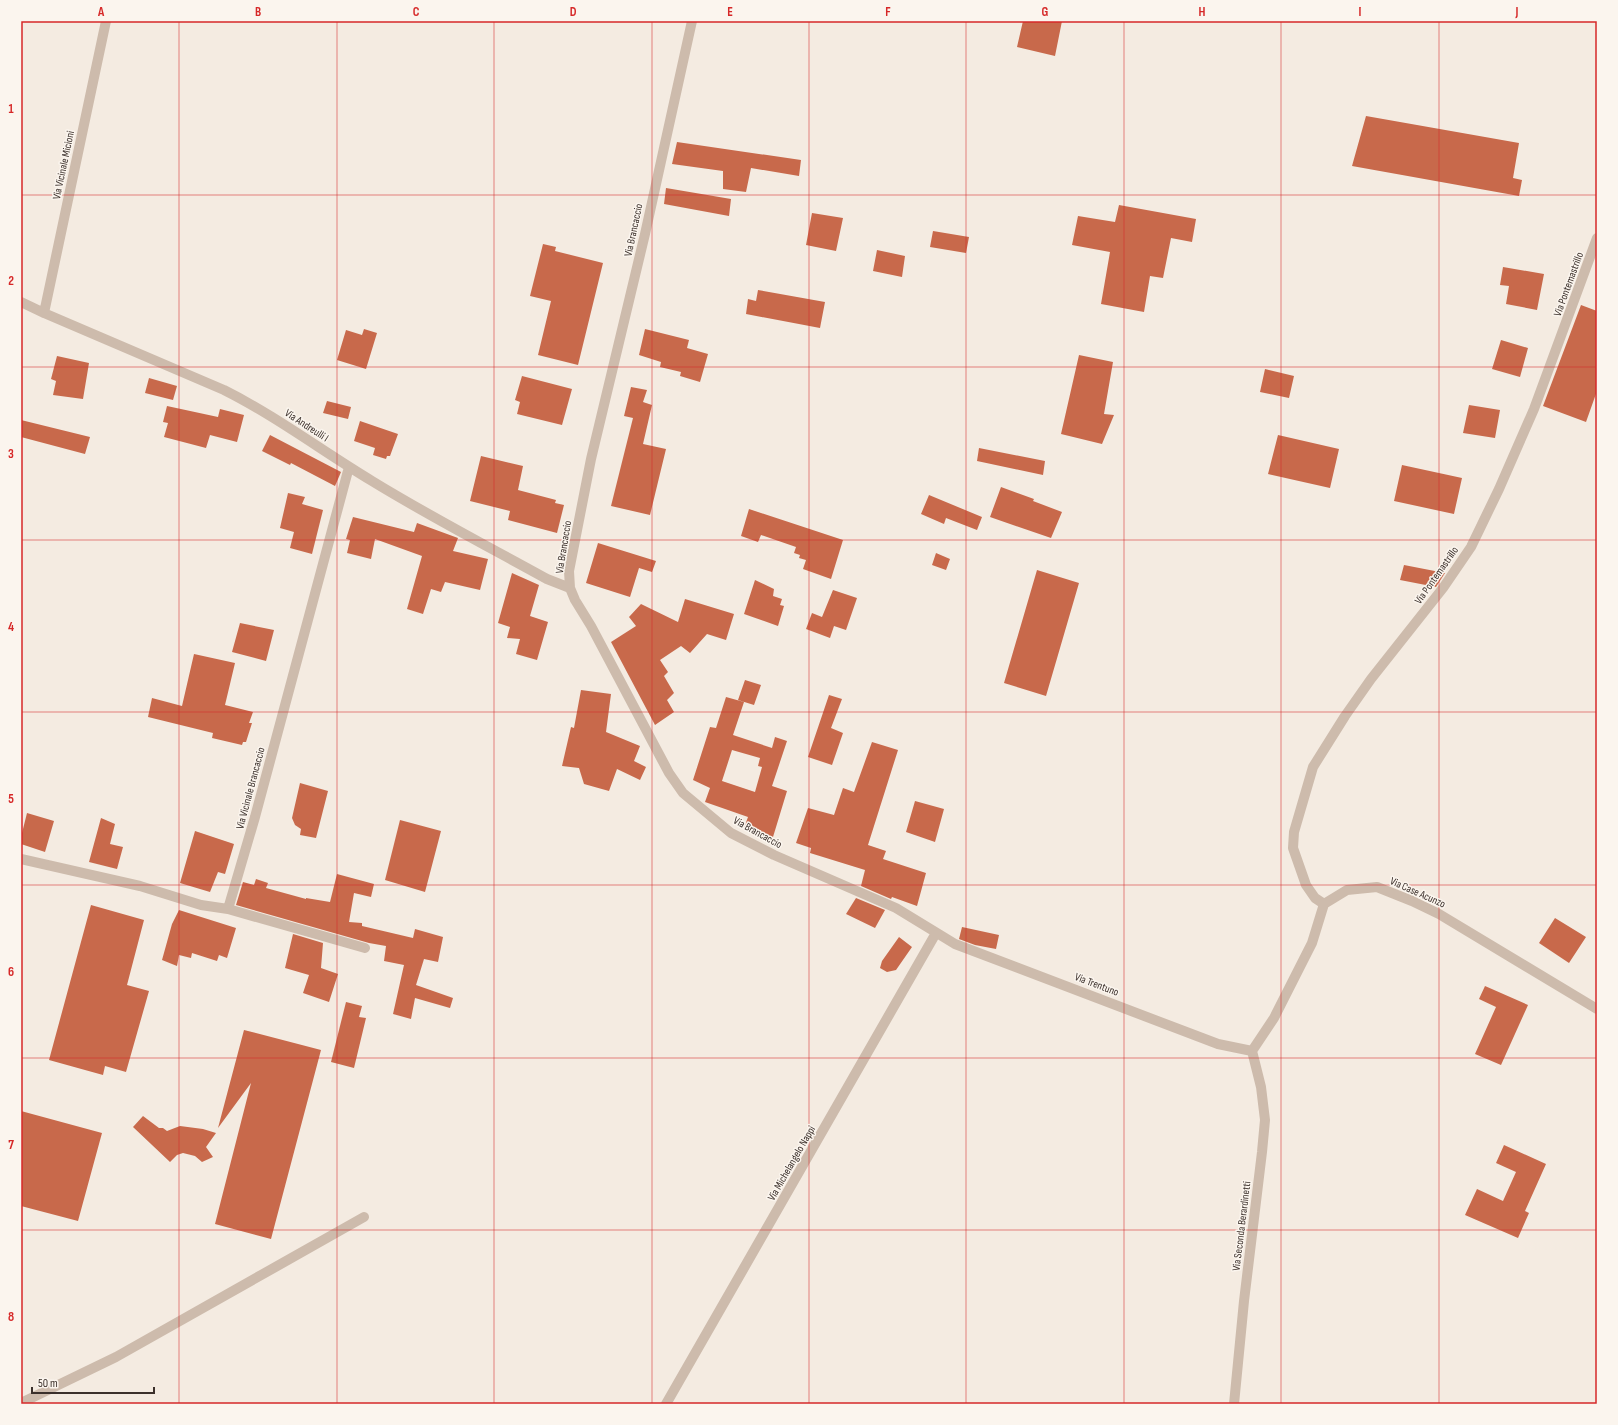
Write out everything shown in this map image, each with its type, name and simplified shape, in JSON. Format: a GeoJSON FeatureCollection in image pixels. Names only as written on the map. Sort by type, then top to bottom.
{"type":"FeatureCollection","features":[{"type":"Feature","properties":{"kind":"street","name":"Via Vicinale Micioni"},"geometry":{"type":"LineString","coordinates":[[44,313],[106,21]]}},
{"type":"Feature","properties":{"kind":"street","name":"Via Brancaccio"},"geometry":{"type":"LineString","coordinates":[[692,21],[645,234],[591,459],[569,571],[570,588],[574,600],[592,626],[669,773],[683,793],[731,833],[774,855],[896,908],[936,933]]}},
{"type":"Feature","properties":{"kind":"street","name":"Via Pontemastrillo"},"geometry":{"type":"LineString","coordinates":[[1324,904],[1315,898],[1306,885],[1293,848],[1294,832],[1313,767],[1344,716],[1371,679],[1443,588],[1470,547],[1500,490],[1534,409],[1597,238]]}},
{"type":"Feature","properties":{"kind":"street","name":"Via Andreulli I"},"geometry":{"type":"LineString","coordinates":[[21,302],[224,390],[295,430],[349,467],[407,502],[547,579],[570,588]]}},
{"type":"Feature","properties":{"kind":"street","name":"Via Vicinale Brancaccio"},"geometry":{"type":"LineString","coordinates":[[228,909],[255,817],[349,467]]}},
{"type":"Feature","properties":{"kind":"street"},"geometry":{"type":"LineString","coordinates":[[21,859],[140,886],[201,905],[228,909],[365,948]]}},
{"type":"Feature","properties":{"kind":"street","name":"Via Case Acunzo"},"geometry":{"type":"LineString","coordinates":[[1324,904],[1347,890],[1377,887],[1439,914],[1597,1008]]}},
{"type":"Feature","properties":{"kind":"street"},"geometry":{"type":"LineString","coordinates":[[1252,1051],[1274,1018],[1312,944],[1324,904]]}},
{"type":"Feature","properties":{"kind":"street","name":"Via Trentuno"},"geometry":{"type":"LineString","coordinates":[[936,933],[972,951],[1218,1044],[1252,1051]]}},
{"type":"Feature","properties":{"kind":"street","name":"Via Michelangelo Nappi"},"geometry":{"type":"LineString","coordinates":[[666,1404],[936,933]]}},
{"type":"Feature","properties":{"kind":"street","name":"Via Seconda Berardinetti"},"geometry":{"type":"LineString","coordinates":[[1234,1404],[1244,1301],[1265,1120],[1261,1087],[1252,1051]]}},
{"type":"Feature","properties":{"kind":"street"},"geometry":{"type":"LineString","coordinates":[[21,1403],[116,1357],[364,1217]]}},
{"type":"Feature","properties":{"kind":"building"},"geometry":{"type":"Polygon","coordinates":[[[1023,21],[1062,21],[1055,56],[1017,47],[1023,21]]]}},
{"type":"Feature","properties":{"kind":"building"},"geometry":{"type":"Polygon","coordinates":[[[1366,116],[1519,143],[1513,178],[1522,180],[1519,196],[1352,166],[1366,116]]]}},
{"type":"Feature","properties":{"kind":"building"},"geometry":{"type":"Polygon","coordinates":[[[677,142],[801,160],[799,176],[751,168],[746,192],[723,189],[723,171],[672,164],[677,142]]]}},
{"type":"Feature","properties":{"kind":"building"},"geometry":{"type":"Polygon","coordinates":[[[666,188],[731,199],[729,216],[664,204],[666,188]]]}},
{"type":"Feature","properties":{"kind":"building"},"geometry":{"type":"Polygon","coordinates":[[[1119,205],[1196,219],[1192,242],[1171,238],[1163,278],[1150,276],[1144,312],[1101,304],[1110,252],[1072,245],[1078,216],[1115,222],[1119,205]]]}},
{"type":"Feature","properties":{"kind":"building"},"geometry":{"type":"Polygon","coordinates":[[[812,213],[843,218],[836,251],[806,245],[812,213]]]}},
{"type":"Feature","properties":{"kind":"building"},"geometry":{"type":"Polygon","coordinates":[[[933,231],[969,237],[966,253],[930,247],[933,231]]]}},
{"type":"Feature","properties":{"kind":"building"},"geometry":{"type":"Polygon","coordinates":[[[543,244],[556,247],[555,251],[603,263],[578,365],[538,355],[551,301],[530,296],[543,244]]]}},
{"type":"Feature","properties":{"kind":"building"},"geometry":{"type":"Polygon","coordinates":[[[877,250],[905,256],[902,277],[873,271],[877,250]]]}},
{"type":"Feature","properties":{"kind":"building"},"geometry":{"type":"Polygon","coordinates":[[[1503,267],[1544,274],[1537,310],[1506,304],[1509,286],[1500,285],[1503,267]]]}},
{"type":"Feature","properties":{"kind":"building"},"geometry":{"type":"Polygon","coordinates":[[[758,290],[825,302],[820,328],[746,314],[748,299],[756,301],[758,290]]]}},
{"type":"Feature","properties":{"kind":"building"},"geometry":{"type":"Polygon","coordinates":[[[1581,305],[1597,311],[1597,391],[1586,422],[1543,406],[1581,305]]]}},
{"type":"Feature","properties":{"kind":"building"},"geometry":{"type":"Polygon","coordinates":[[[364,329],[377,333],[366,369],[337,360],[346,330],[362,335],[364,329]]]}},
{"type":"Feature","properties":{"kind":"building"},"geometry":{"type":"Polygon","coordinates":[[[645,329],[689,340],[687,348],[708,354],[700,382],[680,376],[681,372],[660,367],[661,362],[639,355],[645,329]]]}},
{"type":"Feature","properties":{"kind":"building"},"geometry":{"type":"Polygon","coordinates":[[[1501,340],[1528,348],[1520,377],[1492,369],[1501,340]]]}},
{"type":"Feature","properties":{"kind":"building"},"geometry":{"type":"Polygon","coordinates":[[[1079,355],[1113,362],[1104,414],[1114,415],[1102,444],[1061,434],[1079,355]]]}},
{"type":"Feature","properties":{"kind":"building"},"geometry":{"type":"Polygon","coordinates":[[[57,356],[89,363],[83,399],[53,395],[56,381],[51,379],[57,356]]]}},
{"type":"Feature","properties":{"kind":"building"},"geometry":{"type":"Polygon","coordinates":[[[1265,369],[1294,376],[1289,398],[1260,392],[1265,369]]]}},
{"type":"Feature","properties":{"kind":"building"},"geometry":{"type":"Polygon","coordinates":[[[522,376],[572,389],[562,425],[517,414],[520,402],[515,400],[522,376]]]}},
{"type":"Feature","properties":{"kind":"building"},"geometry":{"type":"Polygon","coordinates":[[[149,378],[177,386],[173,400],[145,393],[149,378]]]}},
{"type":"Feature","properties":{"kind":"building"},"geometry":{"type":"Polygon","coordinates":[[[631,387],[647,390],[643,402],[652,405],[643,444],[666,449],[650,515],[611,506],[633,418],[624,416],[631,387]]]}},
{"type":"Feature","properties":{"kind":"building"},"geometry":{"type":"Polygon","coordinates":[[[327,401],[351,407],[348,419],[323,413],[327,401]]]}},
{"type":"Feature","properties":{"kind":"building"},"geometry":{"type":"Polygon","coordinates":[[[1469,405],[1500,410],[1495,438],[1463,433],[1469,405]]]}},
{"type":"Feature","properties":{"kind":"building"},"geometry":{"type":"Polygon","coordinates":[[[167,406],[218,417],[220,409],[244,415],[237,442],[210,435],[206,448],[164,437],[168,423],[163,422],[167,406]]]}},
{"type":"Feature","properties":{"kind":"building"},"geometry":{"type":"Polygon","coordinates":[[[21,420],[90,437],[85,454],[21,437],[21,420]]]}},
{"type":"Feature","properties":{"kind":"building"},"geometry":{"type":"Polygon","coordinates":[[[360,421],[398,434],[390,456],[387,456],[386,459],[373,455],[375,448],[354,441],[360,421]]]}},
{"type":"Feature","properties":{"kind":"building"},"geometry":{"type":"Polygon","coordinates":[[[270,435],[341,472],[335,486],[291,463],[290,465],[262,451],[270,435]]]}},
{"type":"Feature","properties":{"kind":"building"},"geometry":{"type":"Polygon","coordinates":[[[1278,435],[1339,449],[1330,488],[1268,474],[1278,435]]]}},
{"type":"Feature","properties":{"kind":"building"},"geometry":{"type":"Polygon","coordinates":[[[979,448],[1045,461],[1043,475],[977,461],[979,448]]]}},
{"type":"Feature","properties":{"kind":"building"},"geometry":{"type":"Polygon","coordinates":[[[481,456],[523,466],[518,490],[556,500],[555,503],[564,505],[557,533],[508,520],[510,511],[470,501],[481,456]]]}},
{"type":"Feature","properties":{"kind":"building"},"geometry":{"type":"Polygon","coordinates":[[[1402,465],[1462,478],[1454,514],[1394,501],[1402,465]]]}},
{"type":"Feature","properties":{"kind":"building"},"geometry":{"type":"Polygon","coordinates":[[[1001,487],[1034,499],[1033,501],[1062,512],[1051,538],[990,517],[1001,487]]]}},
{"type":"Feature","properties":{"kind":"building"},"geometry":{"type":"Polygon","coordinates":[[[288,493],[305,497],[302,504],[323,510],[312,554],[290,548],[294,532],[280,528],[288,493]]]}},
{"type":"Feature","properties":{"kind":"building"},"geometry":{"type":"Polygon","coordinates":[[[929,495],[982,517],[977,530],[946,518],[944,524],[921,514],[929,495]]]}},
{"type":"Feature","properties":{"kind":"building"},"geometry":{"type":"Polygon","coordinates":[[[749,509],[843,540],[831,579],[803,569],[806,560],[799,558],[800,555],[794,553],[796,547],[761,535],[758,542],[741,536],[749,509]]]}},
{"type":"Feature","properties":{"kind":"building"},"geometry":{"type":"Polygon","coordinates":[[[353,517],[414,532],[417,523],[458,538],[453,551],[488,559],[480,590],[445,582],[441,592],[431,589],[423,614],[407,609],[422,556],[375,539],[371,559],[347,553],[350,540],[346,539],[353,517]]]}},
{"type":"Feature","properties":{"kind":"building"},"geometry":{"type":"Polygon","coordinates":[[[598,543],[656,561],[652,572],[639,568],[630,597],[586,583],[598,543]]]}},
{"type":"Feature","properties":{"kind":"building"},"geometry":{"type":"Polygon","coordinates":[[[936,553],[950,559],[946,570],[932,565],[936,553]]]}},
{"type":"Feature","properties":{"kind":"building"},"geometry":{"type":"Polygon","coordinates":[[[1404,565],[1445,573],[1436,587],[1400,580],[1404,565]]]}},
{"type":"Feature","properties":{"kind":"building"},"geometry":{"type":"Polygon","coordinates":[[[1037,570],[1079,583],[1046,696],[1004,683],[1037,570]]]}},
{"type":"Feature","properties":{"kind":"building"},"geometry":{"type":"Polygon","coordinates":[[[512,573],[539,585],[530,616],[548,622],[537,660],[516,654],[520,639],[507,638],[510,627],[498,623],[512,573]]]}},
{"type":"Feature","properties":{"kind":"building"},"geometry":{"type":"Polygon","coordinates":[[[755,580],[774,589],[773,596],[782,599],[780,605],[784,606],[778,626],[744,614],[755,580]]]}},
{"type":"Feature","properties":{"kind":"building"},"geometry":{"type":"Polygon","coordinates":[[[833,590],[857,598],[846,630],[834,626],[830,638],[806,629],[812,613],[822,617],[833,590]]]}},
{"type":"Feature","properties":{"kind":"building"},"geometry":{"type":"Polygon","coordinates":[[[685,599],[734,614],[726,640],[707,634],[690,653],[681,646],[660,660],[668,672],[664,676],[674,693],[667,700],[674,712],[655,725],[611,642],[636,626],[629,617],[641,604],[678,622],[685,599]]]}},
{"type":"Feature","properties":{"kind":"building"},"geometry":{"type":"Polygon","coordinates":[[[240,623],[274,630],[266,661],[232,652],[240,623]]]}},
{"type":"Feature","properties":{"kind":"building"},"geometry":{"type":"Polygon","coordinates":[[[194,654],[235,663],[225,705],[253,712],[249,723],[252,723],[246,742],[243,742],[242,745],[212,738],[213,733],[148,717],[152,698],[182,706],[194,654]]]}},
{"type":"Feature","properties":{"kind":"building"},"geometry":{"type":"Polygon","coordinates":[[[745,680],[761,685],[754,705],[738,700],[745,680]]]}},
{"type":"Feature","properties":{"kind":"building"},"geometry":{"type":"Polygon","coordinates":[[[581,690],[611,694],[606,732],[640,746],[634,761],[646,767],[640,780],[617,769],[609,791],[584,784],[579,768],[562,766],[571,727],[574,728],[581,690]]]}},
{"type":"Feature","properties":{"kind":"building"},"geometry":{"type":"Polygon","coordinates":[[[829,695],[842,699],[831,728],[843,733],[832,765],[808,757],[829,695]]]}},
{"type":"Feature","properties":{"kind":"building"},"geometry":{"type":"Polygon","coordinates":[[[726,697],[744,702],[733,735],[772,748],[775,737],[787,741],[772,786],[787,791],[773,837],[744,828],[748,817],[705,802],[710,788],[693,780],[710,727],[716,728],[726,697]],[[732,750],[722,781],[755,792],[762,767],[758,766],[760,758],[732,750]]]}},
{"type":"Feature","properties":{"kind":"building"},"geometry":{"type":"Polygon","coordinates":[[[872,742],[898,750],[868,845],[886,851],[883,859],[926,873],[917,906],[892,897],[891,899],[861,886],[865,870],[810,853],[811,848],[796,843],[808,808],[834,815],[843,788],[854,792],[872,742]]]}},
{"type":"Feature","properties":{"kind":"building"},"geometry":{"type":"Polygon","coordinates":[[[300,783],[328,791],[316,838],[300,835],[301,829],[295,825],[292,818],[300,783]]]}},
{"type":"Feature","properties":{"kind":"building"},"geometry":{"type":"Polygon","coordinates":[[[915,801],[944,809],[935,842],[906,832],[915,801]]]}},
{"type":"Feature","properties":{"kind":"building"},"geometry":{"type":"Polygon","coordinates":[[[27,813],[54,821],[45,852],[21,844],[21,837],[27,813]]]}},
{"type":"Feature","properties":{"kind":"building"},"geometry":{"type":"Polygon","coordinates":[[[101,818],[115,824],[110,844],[123,847],[117,869],[89,862],[101,818]]]}},
{"type":"Feature","properties":{"kind":"building"},"geometry":{"type":"Polygon","coordinates":[[[400,820],[441,831],[425,892],[385,880],[400,820]]]}},
{"type":"Feature","properties":{"kind":"building"},"geometry":{"type":"Polygon","coordinates":[[[195,831],[234,844],[225,874],[218,872],[210,892],[180,883],[195,831]]]}},
{"type":"Feature","properties":{"kind":"building"},"geometry":{"type":"Polygon","coordinates":[[[337,874],[374,884],[371,897],[354,893],[349,922],[362,923],[362,926],[413,938],[415,929],[443,937],[438,962],[424,959],[416,985],[453,998],[450,1008],[415,998],[411,1019],[393,1014],[404,965],[384,961],[386,946],[369,943],[236,905],[243,882],[254,885],[256,879],[268,883],[266,888],[306,899],[330,902],[337,874]]]}},
{"type":"Feature","properties":{"kind":"building"},"geometry":{"type":"Polygon","coordinates":[[[856,898],[885,910],[875,928],[846,914],[856,898]]]}},
{"type":"Feature","properties":{"kind":"building"},"geometry":{"type":"Polygon","coordinates":[[[91,905],[144,920],[127,985],[149,991],[126,1072],[105,1066],[103,1075],[49,1060],[91,905]]]}},
{"type":"Feature","properties":{"kind":"building"},"geometry":{"type":"Polygon","coordinates":[[[179,910],[236,928],[227,958],[219,955],[217,961],[192,953],[191,958],[179,955],[177,966],[162,960],[172,924],[179,910]]]}},
{"type":"Feature","properties":{"kind":"building"},"geometry":{"type":"Polygon","coordinates":[[[1555,918],[1586,937],[1569,963],[1539,943],[1555,918]]]}},
{"type":"Feature","properties":{"kind":"building"},"geometry":{"type":"Polygon","coordinates":[[[962,927],[999,935],[996,949],[975,945],[959,939],[962,927]]]}},
{"type":"Feature","properties":{"kind":"building"},"geometry":{"type":"Polygon","coordinates":[[[293,934],[323,943],[321,968],[338,974],[329,1002],[303,993],[309,975],[285,968],[293,934]]]}},
{"type":"Feature","properties":{"kind":"building"},"geometry":{"type":"Polygon","coordinates":[[[899,937],[912,947],[896,970],[887,972],[880,968],[882,961],[899,937]]]}},
{"type":"Feature","properties":{"kind":"building"},"geometry":{"type":"Polygon","coordinates":[[[1485,986],[1528,1005],[1501,1065],[1475,1054],[1496,1007],[1479,999],[1485,986]]]}},
{"type":"Feature","properties":{"kind":"building"},"geometry":{"type":"Polygon","coordinates":[[[346,1002],[362,1006],[359,1017],[366,1018],[354,1068],[331,1062],[346,1002]]]}},
{"type":"Feature","properties":{"kind":"building"},"geometry":{"type":"Polygon","coordinates":[[[244,1030],[321,1050],[271,1239],[215,1224],[251,1083],[218,1128],[244,1030]]]}},
{"type":"Feature","properties":{"kind":"building"},"geometry":{"type":"Polygon","coordinates":[[[21,1111],[102,1133],[78,1221],[21,1206],[21,1111]]]}},
{"type":"Feature","properties":{"kind":"building"},"geometry":{"type":"Polygon","coordinates":[[[143,1116],[159,1128],[163,1128],[167,1131],[180,1126],[203,1129],[216,1133],[206,1147],[213,1157],[202,1162],[195,1156],[183,1153],[177,1155],[170,1162],[133,1127],[143,1116]]]}},
{"type":"Feature","properties":{"kind":"building"},"geometry":{"type":"Polygon","coordinates":[[[1504,1145],[1546,1164],[1525,1211],[1529,1213],[1518,1238],[1465,1215],[1477,1189],[1503,1201],[1516,1172],[1496,1163],[1504,1145]]]}}]}
